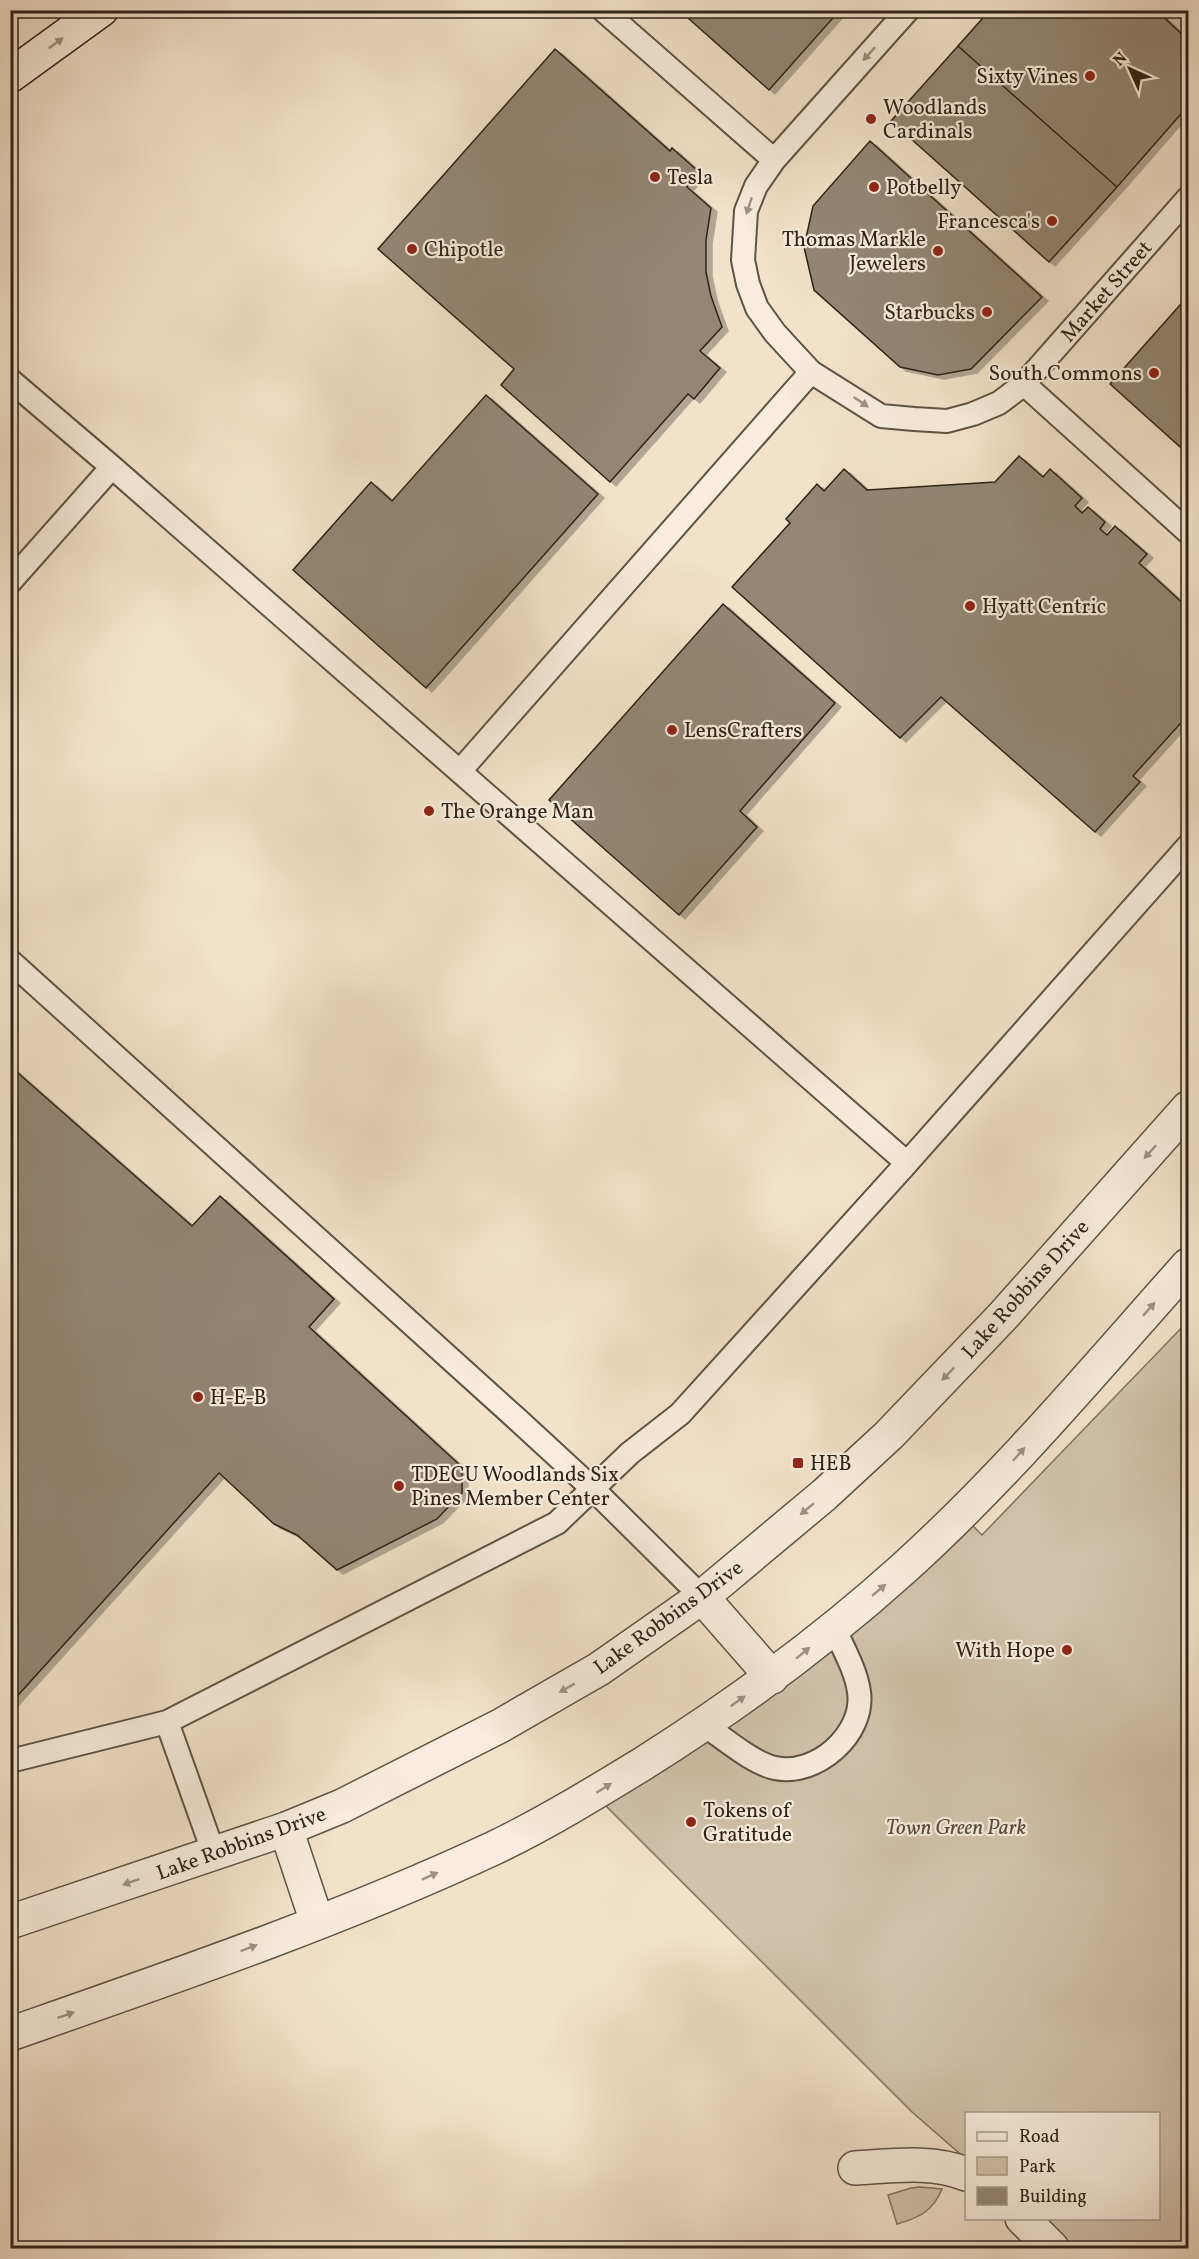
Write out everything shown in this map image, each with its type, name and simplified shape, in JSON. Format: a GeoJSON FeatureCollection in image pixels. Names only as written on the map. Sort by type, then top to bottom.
{"type":"FeatureCollection","features":[{"type":"Feature","properties":{"kind":"street"},"geometry":{"type":"LineString","coordinates":[[10,76],[101,10]]}},
{"type":"Feature","properties":{"kind":"street","name":"Lake Robbins Drive"},"geometry":{"type":"LineString","coordinates":[[10,1922],[286,1829],[342,1806],[500,1726],[599,1669],[702,1597],[824,1495],[889,1434],[1004,1316],[1188,1108]]}},
{"type":"Feature","properties":{"kind":"street"},"geometry":{"type":"LineString","coordinates":[[10,2034],[212,1963],[402,1888],[497,1846],[594,1794],[704,1725],[772,1677],[903,1569],[990,1486],[1188,1265]]}},
{"type":"Feature","properties":{"kind":"street"},"geometry":{"type":"LineString","coordinates":[[702,1597],[772,1677]]}},
{"type":"Feature","properties":{"kind":"street"},"geometry":{"type":"LineString","coordinates":[[286,1829],[317,1922]]}},
{"type":"Feature","properties":{"kind":"street"},"geometry":{"type":"LineString","coordinates":[[855,2168],[920,2165],[942,2167],[965,2174]]}},
{"type":"Feature","properties":{"kind":"street"},"geometry":{"type":"LineString","coordinates":[[1024,2220],[1052,2248]]}},
{"type":"Feature","properties":{"kind":"lane"},"geometry":{"type":"LineString","coordinates":[[603,10],[774,160]]}},
{"type":"Feature","properties":{"kind":"lane","name":"Market Street"},"geometry":{"type":"LineString","coordinates":[[908,10],[774,160],[756,186],[746,211],[743,260],[748,284],[757,308],[775,333],[811,372],[881,416],[947,421],[973,414],[999,403],[1024,384],[1188,198]]}},
{"type":"Feature","properties":{"kind":"lane"},"geometry":{"type":"LineString","coordinates":[[460,771],[811,372]]}},
{"type":"Feature","properties":{"kind":"lane"},"geometry":{"type":"LineString","coordinates":[[10,380],[907,1162]]}},
{"type":"Feature","properties":{"kind":"lane"},"geometry":{"type":"LineString","coordinates":[[1024,384],[1188,532]]}},
{"type":"Feature","properties":{"kind":"lane"},"geometry":{"type":"LineString","coordinates":[[10,582],[112,467]]}},
{"type":"Feature","properties":{"kind":"lane"},"geometry":{"type":"LineString","coordinates":[[10,1761],[167,1722],[557,1523],[630,1453],[680,1414],[1188,846]]}},
{"type":"Feature","properties":{"kind":"lane"},"geometry":{"type":"LineString","coordinates":[[10,961],[594,1490],[702,1597]]}},
{"type":"Feature","properties":{"kind":"lane"},"geometry":{"type":"LineString","coordinates":[[704,1725],[761,1763],[776,1768],[803,1767],[816,1763],[828,1755],[850,1730],[858,1715],[860,1703],[857,1682],[834,1628]]}},
{"type":"Feature","properties":{"kind":"lane"},"geometry":{"type":"LineString","coordinates":[[167,1722],[214,1854]]}},
{"type":"Feature","properties":{"kind":"green space"},"geometry":{"type":"Polygon","coordinates":[[[1156,11],[1188,11],[1188,40],[1156,11]]]}},
{"type":"Feature","properties":{"kind":"green space","name":"Town Green Park"},"geometry":{"type":"Polygon","coordinates":[[[1188,1321],[1188,2248],[1070,2248],[1036,2220],[1160,2220],[1160,2112],[965,2112],[965,2158],[912,2112],[594,1794],[961,1514],[982,1535],[1188,1321]]]}},
{"type":"Feature","properties":{"kind":"green space"},"geometry":{"type":"Polygon","coordinates":[[[920,2187],[942,2189],[930,2208],[912,2219],[897,2224],[888,2195],[920,2187]]]}},
{"type":"Feature","properties":{"kind":"building"},"geometry":{"type":"Polygon","coordinates":[[[679,10],[840,10],[769,90],[679,10]]]}},
{"type":"Feature","properties":{"kind":"building","name":"Sixty Vines"},"geometry":{"type":"Polygon","coordinates":[[[990,10],[1156,10],[1188,40],[1188,106],[1117,187],[958,46],[990,10]]]}},
{"type":"Feature","properties":{"kind":"building"},"geometry":{"type":"Polygon","coordinates":[[[958,46],[1117,187],[1049,262],[891,121],[958,46]]]}},
{"type":"Feature","properties":{"kind":"building"},"geometry":{"type":"Polygon","coordinates":[[[555,49],[670,151],[672,148],[699,172],[687,187],[711,208],[706,240],[706,272],[711,296],[722,327],[700,351],[720,368],[694,399],[688,394],[610,482],[501,385],[514,369],[378,249],[555,49]]]}},
{"type":"Feature","properties":{"kind":"building"},"geometry":{"type":"Polygon","coordinates":[[[870,141],[1042,297],[971,369],[938,375],[900,367],[814,290],[804,247],[813,206],[870,141]]]}},
{"type":"Feature","properties":{"kind":"building","name":"South Commons"},"geometry":{"type":"Polygon","coordinates":[[[1188,296],[1188,454],[1110,384],[1188,296]]]}},
{"type":"Feature","properties":{"kind":"building"},"geometry":{"type":"Polygon","coordinates":[[[486,395],[598,494],[426,688],[293,570],[371,482],[392,501],[486,395]]]}},
{"type":"Feature","properties":{"kind":"building"},"geometry":{"type":"Polygon","coordinates":[[[1019,456],[1043,477],[1050,469],[1082,498],[1075,506],[1082,513],[1088,507],[1105,522],[1100,529],[1107,535],[1115,526],[1147,554],[1139,563],[1188,608],[1188,715],[1133,776],[1140,782],[1095,832],[941,697],[900,738],[732,587],[790,523],[786,519],[817,484],[824,491],[844,469],[867,490],[995,482],[1019,456]]]}},
{"type":"Feature","properties":{"kind":"building"},"geometry":{"type":"Polygon","coordinates":[[[723,604],[835,703],[740,811],[757,827],[679,915],[549,800],[723,604]]]}},
{"type":"Feature","properties":{"kind":"building","name":"H-E-B"},"geometry":{"type":"Polygon","coordinates":[[[10,1066],[192,1226],[220,1196],[334,1299],[309,1327],[462,1467],[462,1493],[437,1519],[337,1570],[297,1535],[274,1524],[219,1473],[11,1703],[10,1066]]]}},
{"type":"Feature","properties":{"kind":"place","name":"Sixty Vines"},"geometry":{"type":"Point","coordinates":[1090,76]}},
{"type":"Feature","properties":{"kind":"place","name":"Woodlands Cardinals"},"geometry":{"type":"Point","coordinates":[871,119]}},
{"type":"Feature","properties":{"kind":"place","name":"Tesla"},"geometry":{"type":"Point","coordinates":[655,177]}},
{"type":"Feature","properties":{"kind":"place","name":"Potbelly"},"geometry":{"type":"Point","coordinates":[874,187]}},
{"type":"Feature","properties":{"kind":"place","name":"Francesca's"},"geometry":{"type":"Point","coordinates":[1052,221]}},
{"type":"Feature","properties":{"kind":"place","name":"Chipotle"},"geometry":{"type":"Point","coordinates":[412,249]}},
{"type":"Feature","properties":{"kind":"place","name":"Thomas Markle Jewelers"},"geometry":{"type":"Point","coordinates":[938,251]}},
{"type":"Feature","properties":{"kind":"place","name":"Starbucks"},"geometry":{"type":"Point","coordinates":[987,312]}},
{"type":"Feature","properties":{"kind":"place","name":"South Commons"},"geometry":{"type":"Point","coordinates":[1154,373]}},
{"type":"Feature","properties":{"kind":"place","name":"Hyatt Centric"},"geometry":{"type":"Point","coordinates":[970,606]}},
{"type":"Feature","properties":{"kind":"place","name":"LensCrafters"},"geometry":{"type":"Point","coordinates":[672,730]}},
{"type":"Feature","properties":{"kind":"place","name":"The Orange Man"},"geometry":{"type":"Point","coordinates":[429,811]}},
{"type":"Feature","properties":{"kind":"place","name":"H-E-B"},"geometry":{"type":"Point","coordinates":[198,1397]}},
{"type":"Feature","properties":{"kind":"place","name":"HEB"},"geometry":{"type":"Point","coordinates":[798,1463]}},
{"type":"Feature","properties":{"kind":"place","name":"TDECU Woodlands Six Pines Member Center"},"geometry":{"type":"Point","coordinates":[399,1486]}},
{"type":"Feature","properties":{"kind":"place","name":"With Hope"},"geometry":{"type":"Point","coordinates":[1067,1650]}},
{"type":"Feature","properties":{"kind":"place","name":"Tokens of Gratitude"},"geometry":{"type":"Point","coordinates":[691,1822]}}]}
